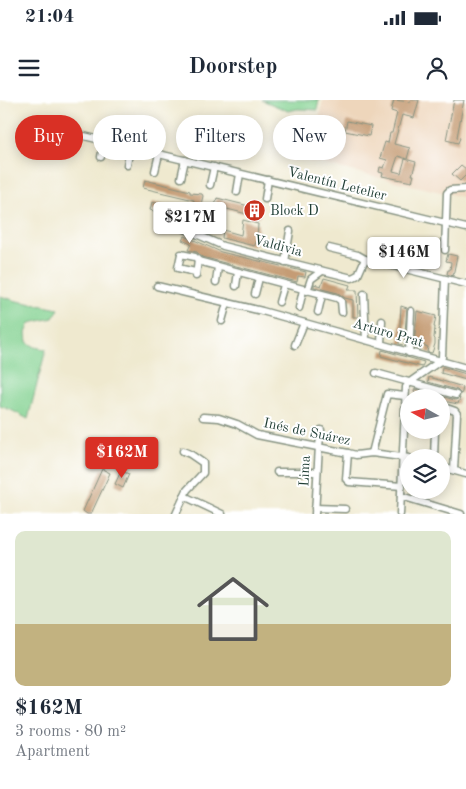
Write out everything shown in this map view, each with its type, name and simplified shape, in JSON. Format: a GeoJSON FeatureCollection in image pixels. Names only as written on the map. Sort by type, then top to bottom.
{"type":"FeatureCollection","features":[{"type":"Feature","properties":{"kind":"street","name":"Valentín Letelier"},"geometry":{"type":"LineString","coordinates":[[84,136],[93,138]]}},
{"type":"Feature","properties":{"kind":"street"},"geometry":{"type":"LineString","coordinates":[[127,165],[128,160]]}},
{"type":"Feature","properties":{"kind":"street"},"geometry":{"type":"LineString","coordinates":[[155,172],[158,160]]}},
{"type":"Feature","properties":{"kind":"street","name":"Valentín Letelier"},"geometry":{"type":"LineString","coordinates":[[185,160],[466,228]]}},
{"type":"Feature","properties":{"kind":"street"},"geometry":{"type":"LineString","coordinates":[[181,178],[185,160]]}},
{"type":"Feature","properties":{"kind":"street"},"geometry":{"type":"LineString","coordinates":[[210,185],[214,167]]}},
{"type":"Feature","properties":{"kind":"street"},"geometry":{"type":"LineString","coordinates":[[237,192],[240,174]]}},
{"type":"Feature","properties":{"kind":"street"},"geometry":{"type":"LineString","coordinates":[[265,199],[268,180]]}},
{"type":"Feature","properties":{"kind":"street"},"geometry":{"type":"LineString","coordinates":[[444,250],[446,197],[448,192],[466,189]]}},
{"type":"Feature","properties":{"kind":"street","name":"Valdivia"},"geometry":{"type":"LineString","coordinates":[[176,226],[223,246],[354,278],[365,260]]}},
{"type":"Feature","properties":{"kind":"street"},"geometry":{"type":"LineString","coordinates":[[285,262],[290,231]]}},
{"type":"Feature","properties":{"kind":"street"},"geometry":{"type":"LineString","coordinates":[[329,248],[358,255],[365,260],[466,284]]}},
{"type":"Feature","properties":{"kind":"street"},"geometry":{"type":"LineString","coordinates":[[198,261],[195,274],[178,268],[180,256],[184,254],[196,258],[198,261],[218,267],[341,300],[342,312]]}},
{"type":"Feature","properties":{"kind":"street"},"geometry":{"type":"LineString","coordinates":[[216,282],[218,267]]}},
{"type":"Feature","properties":{"kind":"street"},"geometry":{"type":"LineString","coordinates":[[299,308],[302,289],[322,270]]}},
{"type":"Feature","properties":{"kind":"street"},"geometry":{"type":"LineString","coordinates":[[236,286],[238,272]]}},
{"type":"Feature","properties":{"kind":"street"},"geometry":{"type":"LineString","coordinates":[[255,294],[258,278]]}},
{"type":"Feature","properties":{"kind":"street"},"geometry":{"type":"LineString","coordinates":[[302,289],[311,279]]}},
{"type":"Feature","properties":{"kind":"street"},"geometry":{"type":"LineString","coordinates":[[406,389],[410,382],[440,361],[442,357],[445,279]]}},
{"type":"Feature","properties":{"kind":"street"},"geometry":{"type":"LineString","coordinates":[[279,302],[284,285]]}},
{"type":"Feature","properties":{"kind":"street","name":"Arturo Prat"},"geometry":{"type":"LineString","coordinates":[[157,286],[304,323],[466,368]]}},
{"type":"Feature","properties":{"kind":"street"},"geometry":{"type":"LineString","coordinates":[[364,294],[366,340]]}},
{"type":"Feature","properties":{"kind":"street"},"geometry":{"type":"LineString","coordinates":[[318,312],[322,295]]}},
{"type":"Feature","properties":{"kind":"street"},"geometry":{"type":"LineString","coordinates":[[222,320],[227,303]]}},
{"type":"Feature","properties":{"kind":"street"},"geometry":{"type":"LineString","coordinates":[[409,353],[411,311]]}},
{"type":"Feature","properties":{"kind":"street"},"geometry":{"type":"LineString","coordinates":[[381,344],[382,321]]}},
{"type":"Feature","properties":{"kind":"street"},"geometry":{"type":"LineString","coordinates":[[295,345],[304,323]]}},
{"type":"Feature","properties":{"kind":"street"},"geometry":{"type":"LineString","coordinates":[[376,373],[456,395]]}},
{"type":"Feature","properties":{"kind":"street"},"geometry":{"type":"LineString","coordinates":[[372,454],[387,394],[400,395]]}},
{"type":"Feature","properties":{"kind":"street"},"geometry":{"type":"LineString","coordinates":[[450,409],[457,414],[454,470]]}},
{"type":"Feature","properties":{"kind":"street","name":"Inés de Suárez"},"geometry":{"type":"LineString","coordinates":[[203,417],[219,418],[237,424],[257,435],[356,455],[372,454],[400,456]]}},
{"type":"Feature","properties":{"kind":"street","name":"Lima"},"geometry":{"type":"LineString","coordinates":[[315,511],[321,430]]}},
{"type":"Feature","properties":{"kind":"street"},"geometry":{"type":"LineString","coordinates":[[176,514],[190,485],[202,475],[203,468],[203,463],[199,459],[183,451]]}},
{"type":"Feature","properties":{"kind":"street"},"geometry":{"type":"LineString","coordinates":[[348,453],[346,479],[349,482],[400,486]]}},
{"type":"Feature","properties":{"kind":"street"},"geometry":{"type":"LineString","coordinates":[[450,469],[466,474]]}},
{"type":"Feature","properties":{"kind":"street"},"geometry":{"type":"LineString","coordinates":[[277,472],[317,472]]}},
{"type":"Feature","properties":{"kind":"street"},"geometry":{"type":"LineString","coordinates":[[184,496],[222,514]]}},
{"type":"Feature","properties":{"kind":"street"},"geometry":{"type":"LineString","coordinates":[[400,514],[401,499]]}},
{"type":"Feature","properties":{"kind":"street"},"geometry":{"type":"LineString","coordinates":[[411,499],[461,514]]}},
{"type":"Feature","properties":{"kind":"street"},"geometry":{"type":"LineString","coordinates":[[315,511],[345,509]]}},
{"type":"Feature","properties":{"kind":"shaded area"},"geometry":{"type":"Polygon","coordinates":[[[323,100],[466,100],[466,198],[309,161],[346,160],[346,115],[320,115],[323,100]]]}},
{"type":"Feature","properties":{"kind":"green space"},"geometry":{"type":"Polygon","coordinates":[[[262,100],[319,100],[317,110],[298,109],[288,111],[262,100]]]}},
{"type":"Feature","properties":{"kind":"green space"},"geometry":{"type":"Polygon","coordinates":[[[0,296],[59,309],[53,318],[30,323],[26,333],[27,342],[35,347],[46,349],[28,419],[0,406],[0,296]]]}},
{"type":"Feature","properties":{"kind":"building"},"geometry":{"type":"Polygon","coordinates":[[[394,100],[410,102],[410,100],[419,100],[414,118],[402,115],[394,144],[410,148],[407,159],[398,156],[393,171],[401,173],[405,159],[416,162],[412,182],[382,176],[383,173],[379,172],[380,167],[384,168],[387,160],[380,158],[385,142],[388,143],[390,133],[392,133],[397,113],[391,111],[394,100]]]}},
{"type":"Feature","properties":{"kind":"building"},"geometry":{"type":"Polygon","coordinates":[[[454,100],[464,100],[457,137],[460,138],[458,143],[446,140],[454,100]]]}},
{"type":"Feature","properties":{"kind":"building"},"geometry":{"type":"Polygon","coordinates":[[[347,121],[371,126],[369,136],[346,131],[347,121]]]}},
{"type":"Feature","properties":{"kind":"building"},"geometry":{"type":"Polygon","coordinates":[[[461,165],[466,169],[466,175],[460,181],[452,174],[461,165]]]}},
{"type":"Feature","properties":{"kind":"building"},"geometry":{"type":"Polygon","coordinates":[[[145,180],[190,191],[190,193],[202,194],[196,225],[190,225],[190,219],[183,217],[182,219],[150,210],[152,202],[191,213],[194,200],[143,188],[145,180]]]}},
{"type":"Feature","properties":{"kind":"building"},"geometry":{"type":"Polygon","coordinates":[[[217,198],[261,209],[260,215],[259,217],[215,206],[217,198]]]}},
{"type":"Feature","properties":{"kind":"building"},"geometry":{"type":"Polygon","coordinates":[[[243,220],[258,224],[257,241],[254,246],[222,238],[223,230],[241,235],[243,220]]]}},
{"type":"Feature","properties":{"kind":"building"},"geometry":{"type":"Polygon","coordinates":[[[185,236],[221,252],[306,272],[305,277],[298,276],[297,282],[202,257],[197,252],[188,250],[191,244],[182,240],[185,236]]]}},
{"type":"Feature","properties":{"kind":"building"},"geometry":{"type":"Polygon","coordinates":[[[400,247],[411,252],[410,256],[408,255],[406,264],[400,262],[402,255],[398,254],[400,247]]]}},
{"type":"Feature","properties":{"kind":"building"},"geometry":{"type":"Polygon","coordinates":[[[448,254],[457,256],[453,276],[447,274],[448,270],[450,270],[451,262],[446,261],[448,254]]]}},
{"type":"Feature","properties":{"kind":"building"},"geometry":{"type":"Polygon","coordinates":[[[324,278],[350,285],[348,290],[357,290],[358,317],[353,317],[353,300],[345,298],[338,293],[314,287],[314,284],[321,286],[324,278]]]}},
{"type":"Feature","properties":{"kind":"building"},"geometry":{"type":"Polygon","coordinates":[[[401,306],[407,308],[403,345],[399,344],[401,306]]]}},
{"type":"Feature","properties":{"kind":"building"},"geometry":{"type":"Polygon","coordinates":[[[417,311],[436,316],[434,327],[435,344],[432,353],[427,352],[428,347],[421,345],[420,350],[414,347],[417,311]]]}},
{"type":"Feature","properties":{"kind":"building"},"geometry":{"type":"Polygon","coordinates":[[[382,350],[424,362],[422,367],[381,356],[382,350]]]}},
{"type":"Feature","properties":{"kind":"building"},"geometry":{"type":"Polygon","coordinates":[[[442,367],[466,374],[466,380],[441,373],[442,367]]]}},
{"type":"Feature","properties":{"kind":"building"},"geometry":{"type":"Polygon","coordinates":[[[429,377],[463,387],[462,392],[461,394],[457,390],[428,382],[429,377]]]}},
{"type":"Feature","properties":{"kind":"building"},"geometry":{"type":"Polygon","coordinates":[[[460,398],[458,404],[450,402],[450,399],[455,400],[460,398]]]}},
{"type":"Feature","properties":{"kind":"building"},"geometry":{"type":"Polygon","coordinates":[[[102,469],[110,473],[91,514],[87,514],[83,511],[102,469]]]}},
{"type":"Feature","properties":{"kind":"building"},"geometry":{"type":"Polygon","coordinates":[[[121,471],[129,474],[123,488],[115,484],[121,471]]]}},
{"type":"Feature","properties":{"kind":"place","name":"Block D"},"geometry":{"type":"Point","coordinates":[254,211]}}]}
